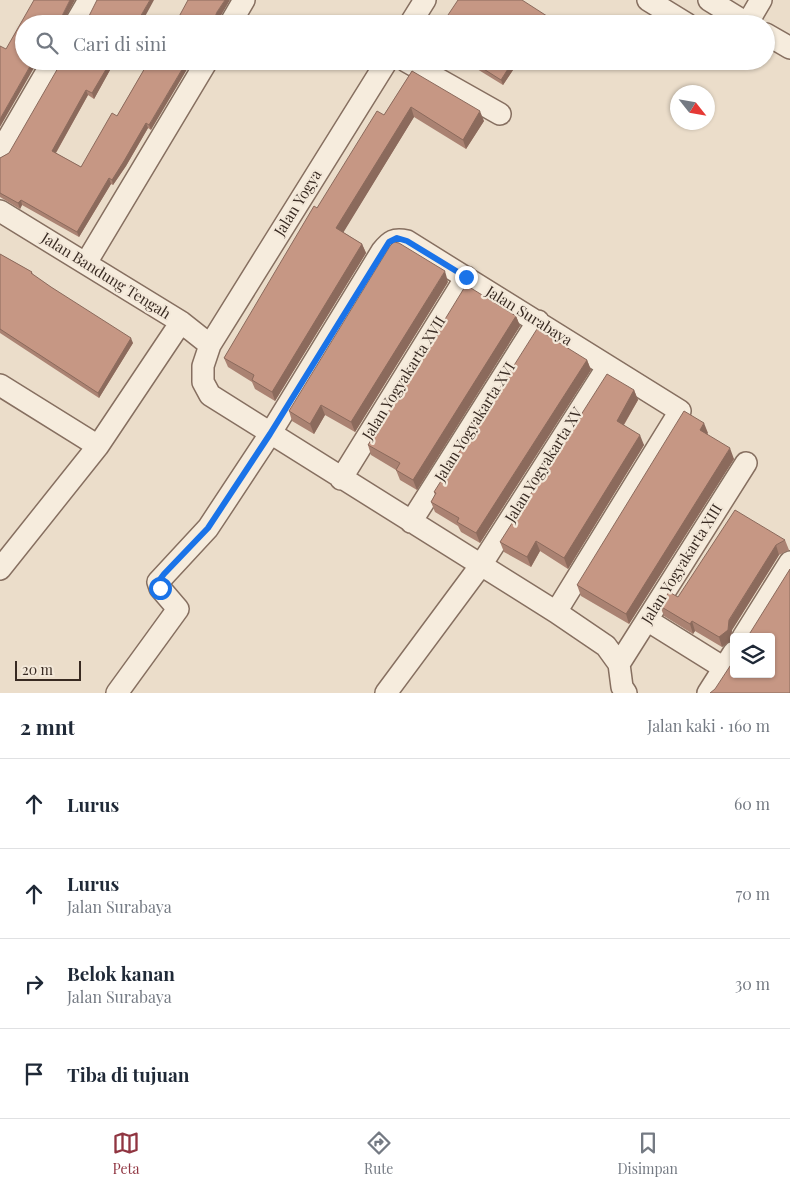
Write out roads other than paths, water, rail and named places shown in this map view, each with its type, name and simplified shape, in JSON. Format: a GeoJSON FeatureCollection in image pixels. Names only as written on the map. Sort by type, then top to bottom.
{"type":"FeatureCollection","features":[{"type":"Feature","properties":{"kind":"street"},"geometry":{"type":"LineString","coordinates":[[80,15],[89,0]]}},
{"type":"Feature","properties":{"kind":"street"},"geometry":{"type":"LineString","coordinates":[[235,15],[244,0]]}},
{"type":"Feature","properties":{"kind":"street"},"geometry":{"type":"LineString","coordinates":[[416,15],[425,0]]}},
{"type":"Feature","properties":{"kind":"street"},"geometry":{"type":"LineString","coordinates":[[648,0],[672,15]]}},
{"type":"Feature","properties":{"kind":"street"},"geometry":{"type":"LineString","coordinates":[[709,0],[733,15]]}},
{"type":"Feature","properties":{"kind":"street"},"geometry":{"type":"LineString","coordinates":[[752,15],[761,0]]}},
{"type":"Feature","properties":{"kind":"street"},"geometry":{"type":"LineString","coordinates":[[775,39],[790,48]]}},
{"type":"Feature","properties":{"kind":"street"},"geometry":{"type":"LineString","coordinates":[[0,152],[48,70]]}},
{"type":"Feature","properties":{"kind":"street"},"geometry":{"type":"LineString","coordinates":[[86,263],[202,70]]}},
{"type":"Feature","properties":{"kind":"street","name":"Jalan Yogya"},"geometry":{"type":"LineString","coordinates":[[381,70],[210,345],[202,366],[203,382],[210,395],[341,479],[556,612],[606,646],[619,664]]}},
{"type":"Feature","properties":{"kind":"street"},"geometry":{"type":"LineString","coordinates":[[422,70],[500,114]]}},
{"type":"Feature","properties":{"kind":"street","name":"Jalan Bandung Tengah"},"geometry":{"type":"LineString","coordinates":[[0,211],[181,322],[210,345]]}},
{"type":"Feature","properties":{"kind":"street","name":"Jalan Surabaya"},"geometry":{"type":"LineString","coordinates":[[270,434],[389,242],[397,238],[407,241],[538,321],[680,411],[556,612]]}},
{"type":"Feature","properties":{"kind":"street","name":"Jalan Yogyakarta XVII"},"geometry":{"type":"LineString","coordinates":[[341,479],[466,277]]}},
{"type":"Feature","properties":{"kind":"street","name":"Jalan Yogyakarta XVI"},"geometry":{"type":"LineString","coordinates":[[411,522],[538,321]]}},
{"type":"Feature","properties":{"kind":"street"},"geometry":{"type":"LineString","coordinates":[[0,569],[98,446],[181,322]]}},
{"type":"Feature","properties":{"kind":"street","name":"Jalan Yogyakarta XV"},"geometry":{"type":"LineString","coordinates":[[386,693],[481,565],[608,366]]}},
{"type":"Feature","properties":{"kind":"street"},"geometry":{"type":"LineString","coordinates":[[0,385],[98,446]]}},
{"type":"Feature","properties":{"kind":"street"},"geometry":{"type":"LineString","coordinates":[[117,693],[178,609],[160,588],[158,582],[208,528],[270,434]]}},
{"type":"Feature","properties":{"kind":"street","name":"Jalan Yogyakarta XIII"},"geometry":{"type":"LineString","coordinates":[[619,664],[746,463]]}},
{"type":"Feature","properties":{"kind":"street"},"geometry":{"type":"LineString","coordinates":[[746,633],[790,562]]}},
{"type":"Feature","properties":{"kind":"street"},"geometry":{"type":"LineString","coordinates":[[647,620],[729,660],[708,693]]}},
{"type":"Feature","properties":{"kind":"street"},"geometry":{"type":"LineString","coordinates":[[619,664],[622,687],[626,693]]}}]}
